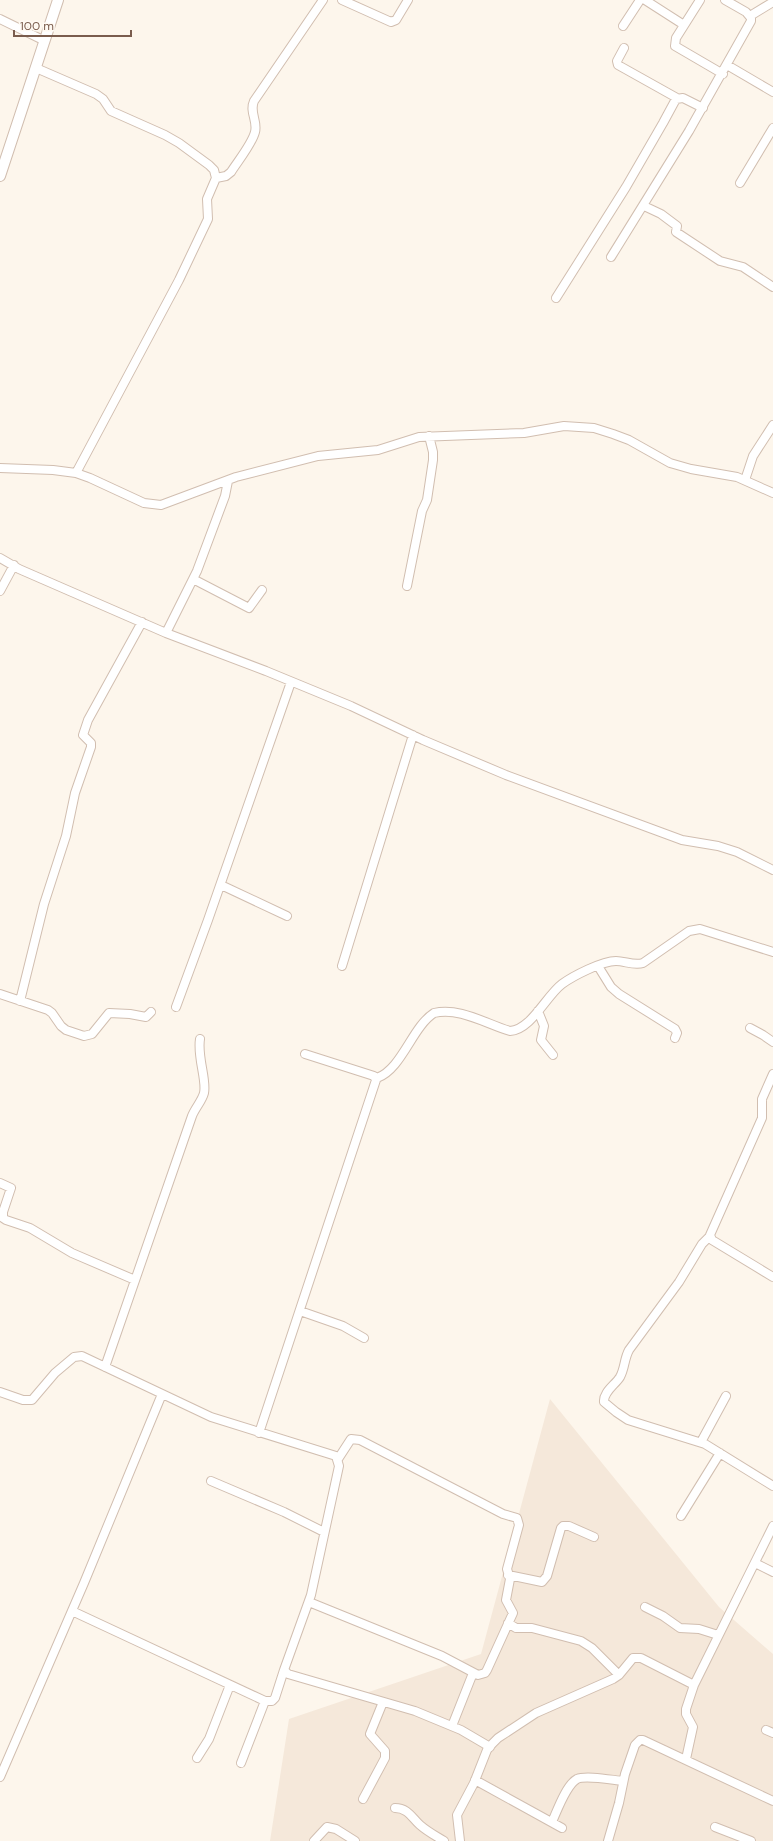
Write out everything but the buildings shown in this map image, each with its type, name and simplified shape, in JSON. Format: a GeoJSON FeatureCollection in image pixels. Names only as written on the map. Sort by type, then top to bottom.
{"type":"FeatureCollection","features":[{"type":"Feature","properties":{"kind":"street"},"geometry":{"type":"LineString","coordinates":[[0,176],[58,0]]}},
{"type":"Feature","properties":{"kind":"street"},"geometry":{"type":"LineString","coordinates":[[216,178],[226,176],[231,172],[246,149],[255,133],[255,124],[252,111],[254,101],[323,0]]}},
{"type":"Feature","properties":{"kind":"street"},"geometry":{"type":"LineString","coordinates":[[342,0],[391,22],[396,20],[408,0]]}},
{"type":"Feature","properties":{"kind":"street"},"geometry":{"type":"LineString","coordinates":[[623,26],[640,0]]}},
{"type":"Feature","properties":{"kind":"street"},"geometry":{"type":"LineString","coordinates":[[645,0],[684,25]]}},
{"type":"Feature","properties":{"kind":"street"},"geometry":{"type":"LineString","coordinates":[[700,0],[674,40],[674,46],[722,74]]}},
{"type":"Feature","properties":{"kind":"street"},"geometry":{"type":"LineString","coordinates":[[725,0],[750,16]]}},
{"type":"Feature","properties":{"kind":"street"},"geometry":{"type":"LineString","coordinates":[[750,16],[773,2]]}},
{"type":"Feature","properties":{"kind":"street"},"geometry":{"type":"LineString","coordinates":[[611,257],[644,206],[703,108],[750,23],[750,16]]}},
{"type":"Feature","properties":{"kind":"street"},"geometry":{"type":"LineString","coordinates":[[0,18],[45,41]]}},
{"type":"Feature","properties":{"kind":"street"},"geometry":{"type":"LineString","coordinates":[[624,48],[617,61],[618,66],[677,98],[684,98],[703,108]]}},
{"type":"Feature","properties":{"kind":"street"},"geometry":{"type":"LineString","coordinates":[[727,65],[773,92]]}},
{"type":"Feature","properties":{"kind":"street"},"geometry":{"type":"LineString","coordinates":[[36,68],[96,94],[111,111],[174,140],[209,165],[214,170],[216,178],[207,199],[208,219],[179,280],[76,474]]}},
{"type":"Feature","properties":{"kind":"street"},"geometry":{"type":"LineString","coordinates":[[556,298],[626,187],[677,98]]}},
{"type":"Feature","properties":{"kind":"street"},"geometry":{"type":"LineString","coordinates":[[740,183],[770,139],[773,128]]}},
{"type":"Feature","properties":{"kind":"street"},"geometry":{"type":"LineString","coordinates":[[644,206],[664,216],[677,226],[676,232],[720,261],[743,267],[773,287]]}},
{"type":"Feature","properties":{"kind":"street"},"geometry":{"type":"LineString","coordinates":[[745,480],[753,456],[773,425]]}},
{"type":"Feature","properties":{"kind":"street"},"geometry":{"type":"LineString","coordinates":[[0,468],[53,470],[76,474],[90,478],[144,503],[154,505],[169,503],[228,480],[318,456],[378,450],[410,439],[429,436],[524,433],[564,426],[594,428],[620,436],[670,463],[691,469],[745,480],[773,493]]}},
{"type":"Feature","properties":{"kind":"street"},"geometry":{"type":"LineString","coordinates":[[408,586],[422,511],[427,500],[433,460],[433,452],[429,436]]}},
{"type":"Feature","properties":{"kind":"street"},"geometry":{"type":"LineString","coordinates":[[166,633],[193,579],[225,496],[228,480]]}},
{"type":"Feature","properties":{"kind":"street"},"geometry":{"type":"LineString","coordinates":[[0,558],[166,633],[291,682],[506,774],[682,840],[718,846],[738,852],[773,870]]}},
{"type":"Feature","properties":{"kind":"street"},"geometry":{"type":"LineString","coordinates":[[0,591],[14,565]]}},
{"type":"Feature","properties":{"kind":"street"},"geometry":{"type":"LineString","coordinates":[[193,579],[249,608],[262,590]]}},
{"type":"Feature","properties":{"kind":"street"},"geometry":{"type":"LineString","coordinates":[[20,1001],[44,904],[66,836],[76,792],[91,747],[91,743],[83,735],[84,731],[88,720],[142,622]]}},
{"type":"Feature","properties":{"kind":"street"},"geometry":{"type":"LineString","coordinates":[[176,1007],[221,885],[291,682]]}},
{"type":"Feature","properties":{"kind":"street"},"geometry":{"type":"LineString","coordinates":[[342,966],[413,735]]}},
{"type":"Feature","properties":{"kind":"street"},"geometry":{"type":"LineString","coordinates":[[221,885],[287,916]]}},
{"type":"Feature","properties":{"kind":"street"},"geometry":{"type":"LineString","coordinates":[[259,1433],[376,1078],[390,1071],[417,1033],[434,1013],[448,1012],[460,1014],[510,1031],[519,1029],[562,985],[574,977],[598,966],[616,961],[635,964],[643,963],[675,940],[694,929],[773,952]]}},
{"type":"Feature","properties":{"kind":"street"},"geometry":{"type":"LineString","coordinates":[[598,966],[611,987],[619,994],[675,1029],[677,1033],[675,1038]]}},
{"type":"Feature","properties":{"kind":"street"},"geometry":{"type":"LineString","coordinates":[[0,994],[48,1010],[63,1029],[84,1036],[92,1034],[107,1014],[130,1014],[146,1017],[151,1012]]}},
{"type":"Feature","properties":{"kind":"street"},"geometry":{"type":"LineString","coordinates":[[538,1011],[544,1026],[541,1040],[553,1055]]}},
{"type":"Feature","properties":{"kind":"street"},"geometry":{"type":"LineString","coordinates":[[750,1028],[773,1042]]}},
{"type":"Feature","properties":{"kind":"street"},"geometry":{"type":"LineString","coordinates":[[105,1367],[192,1116],[204,1092],[198,1054],[200,1039]]}},
{"type":"Feature","properties":{"kind":"street"},"geometry":{"type":"LineString","coordinates":[[305,1054],[374,1076],[376,1078]]}},
{"type":"Feature","properties":{"kind":"street"},"geometry":{"type":"LineString","coordinates":[[773,1074],[762,1099],[762,1118],[712,1226],[710,1236],[702,1244],[679,1282],[629,1350],[620,1378],[603,1398],[605,1404],[628,1420],[700,1442],[773,1486]]}},
{"type":"Feature","properties":{"kind":"street"},"geometry":{"type":"LineString","coordinates":[[0,1183],[11,1188],[2,1212],[3,1218],[30,1228],[72,1253],[135,1280]]}},
{"type":"Feature","properties":{"kind":"street"},"geometry":{"type":"LineString","coordinates":[[710,1236],[712,1240],[773,1277]]}},
{"type":"Feature","properties":{"kind":"street"},"geometry":{"type":"LineString","coordinates":[[300,1311],[342,1326],[364,1338]]}},
{"type":"Feature","properties":{"kind":"street"},"geometry":{"type":"LineString","coordinates":[[0,1392],[23,1400],[32,1400],[50,1378],[74,1357],[85,1357],[211,1417],[330,1454],[338,1459]]}},
{"type":"Feature","properties":{"kind":"street"},"geometry":{"type":"LineString","coordinates":[[0,1777],[72,1611],[162,1394]]}},
{"type":"Feature","properties":{"kind":"street"},"geometry":{"type":"LineString","coordinates":[[700,1442],[726,1396]]}},
{"type":"Feature","properties":{"kind":"street"},"geometry":{"type":"LineString","coordinates":[[72,1611],[265,1701],[272,1701],[275,1698],[309,1602],[339,1466],[338,1459],[351,1440],[360,1440],[503,1514],[517,1518],[519,1525],[507,1568],[510,1579],[506,1600],[513,1613],[487,1670],[482,1675],[472,1673],[442,1656],[309,1602]]}},
{"type":"Feature","properties":{"kind":"street"},"geometry":{"type":"LineString","coordinates":[[680,1516],[720,1453]]}},
{"type":"Feature","properties":{"kind":"street"},"geometry":{"type":"LineString","coordinates":[[211,1481],[284,1512],[324,1532]]}},
{"type":"Feature","properties":{"kind":"street"},"geometry":{"type":"LineString","coordinates":[[508,1575],[542,1582],[545,1581],[548,1576],[561,1528],[563,1526],[569,1526],[594,1537]]}},
{"type":"Feature","properties":{"kind":"street"},"geometry":{"type":"LineString","coordinates":[[686,1759],[693,1727],[686,1714],[686,1709],[694,1685],[773,1526]]}},
{"type":"Feature","properties":{"kind":"street"},"geometry":{"type":"LineString","coordinates":[[754,1562],[773,1572]]}},
{"type":"Feature","properties":{"kind":"street"},"geometry":{"type":"LineString","coordinates":[[645,1607],[664,1616],[680,1628],[699,1629],[718,1635]]}},
{"type":"Feature","properties":{"kind":"street"},"geometry":{"type":"LineString","coordinates":[[508,1623],[516,1628],[532,1628],[581,1641],[592,1648],[619,1675]]}},
{"type":"Feature","properties":{"kind":"street"},"geometry":{"type":"LineString","coordinates":[[460,1841],[457,1815],[475,1780],[485,1755],[498,1738],[536,1713],[600,1686],[619,1675],[629,1661],[637,1658],[694,1685]]}},
{"type":"Feature","properties":{"kind":"street"},"geometry":{"type":"LineString","coordinates":[[284,1670],[288,1674],[415,1711],[452,1726],[490,1747]]}},
{"type":"Feature","properties":{"kind":"street"},"geometry":{"type":"LineString","coordinates":[[452,1726],[472,1673]]}},
{"type":"Feature","properties":{"kind":"street"},"geometry":{"type":"LineString","coordinates":[[197,1758],[209,1739],[230,1685]]}},
{"type":"Feature","properties":{"kind":"street"},"geometry":{"type":"LineString","coordinates":[[241,1763],[265,1701]]}},
{"type":"Feature","properties":{"kind":"street"},"geometry":{"type":"LineString","coordinates":[[363,1799],[385,1758],[385,1751],[370,1734],[383,1702]]}},
{"type":"Feature","properties":{"kind":"street"},"geometry":{"type":"LineString","coordinates":[[608,1841],[619,1803],[623,1781],[635,1745],[640,1740],[686,1759],[773,1801]]}},
{"type":"Feature","properties":{"kind":"street"},"geometry":{"type":"LineString","coordinates":[[552,1822],[568,1788],[576,1779],[583,1778],[623,1781]]}},
{"type":"Feature","properties":{"kind":"street"},"geometry":{"type":"LineString","coordinates":[[475,1780],[562,1828]]}},
{"type":"Feature","properties":{"kind":"street"},"geometry":{"type":"LineString","coordinates":[[395,1808],[401,1808],[410,1813],[423,1827],[444,1841]]}},
{"type":"Feature","properties":{"kind":"street"},"geometry":{"type":"LineString","coordinates":[[314,1841],[327,1827],[336,1829],[355,1841]]}},
{"type":"Feature","properties":{"kind":"street"},"geometry":{"type":"LineString","coordinates":[[715,1827],[751,1841]]}},
{"type":"Feature","properties":{"kind":"shaded area"},"geometry":{"type":"Polygon","coordinates":[[[550,1399],[719,1607],[773,1654],[773,1841],[270,1841],[289,1719],[481,1654],[550,1399]]]}}]}
